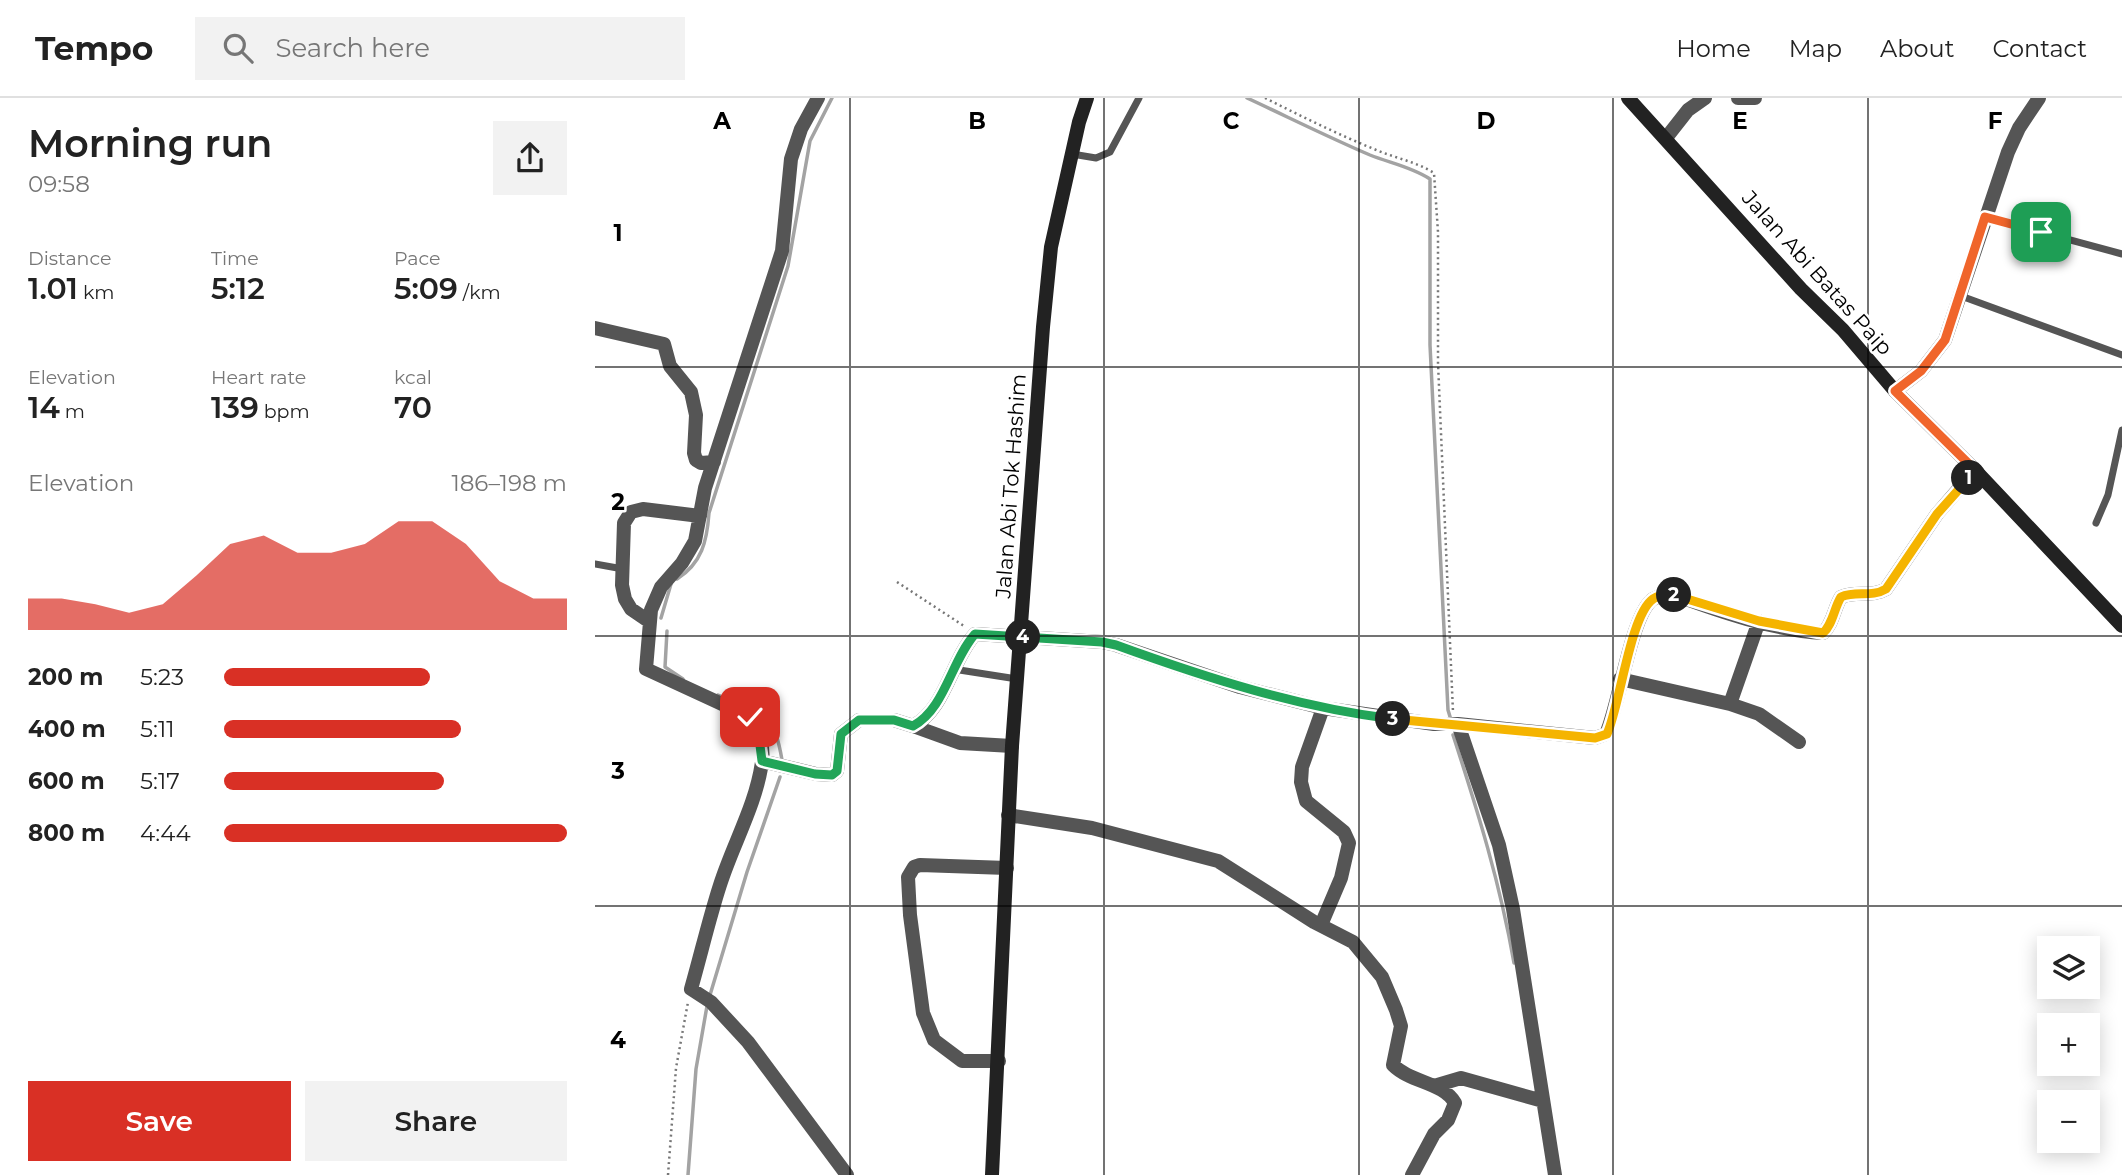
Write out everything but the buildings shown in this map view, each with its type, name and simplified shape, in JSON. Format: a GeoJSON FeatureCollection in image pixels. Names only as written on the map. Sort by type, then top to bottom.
{"type":"FeatureCollection","features":[{"type":"Feature","properties":{"kind":"main road","name":"Jalan Abi Tok Hashim"},"geometry":{"type":"LineString","coordinates":[[992,1175],[1012,746],[1043,327],[1051,247],[1071,154],[1087,98]]}},
{"type":"Feature","properties":{"kind":"main road","name":"Jalan Abi Batas Paip"},"geometry":{"type":"LineString","coordinates":[[1628,98],[1801,289],[1843,330],[1895,391],[1975,470],[2122,626]]}},
{"type":"Feature","properties":{"kind":"street"},"geometry":{"type":"LineString","coordinates":[[818,98],[801,129],[791,159],[782,251],[714,462],[695,541],[682,563],[661,587],[651,610],[646,668],[750,717],[758,730],[762,761],[753,799],[720,884],[695,990],[711,1002],[748,1042],[847,1175]]}},
{"type":"Feature","properties":{"kind":"street"},"geometry":{"type":"LineString","coordinates":[[1666,138],[1689,110],[1705,98]]}},
{"type":"Feature","properties":{"kind":"street"},"geometry":{"type":"LineString","coordinates":[[1738,98],[1755,98]]}},
{"type":"Feature","properties":{"kind":"street"},"geometry":{"type":"LineString","coordinates":[[1895,391],[1921,371],[1945,340],[2008,152],[2019,128],[2039,98]]}},
{"type":"Feature","properties":{"kind":"street"},"geometry":{"type":"LineString","coordinates":[[595,328],[664,344],[670,366],[691,391],[696,415],[696,460],[701,463],[714,462]]}},
{"type":"Feature","properties":{"kind":"street"},"geometry":{"type":"LineString","coordinates":[[913,726],[923,721],[934,708],[952,669],[975,634],[1102,642],[1240,687],[1323,708],[1434,724],[1595,738],[1607,734],[1612,722],[1620,679],[1640,617],[1651,600],[1675,595],[1759,621],[1823,633],[1829,628],[1833,611],[1841,597],[1858,593],[1879,593],[1886,589],[1937,514],[1975,470]]}},
{"type":"Feature","properties":{"kind":"street"},"geometry":{"type":"LineString","coordinates":[[650,622],[631,609],[625,599],[622,585],[624,523],[631,512],[643,509],[700,516]]}},
{"type":"Feature","properties":{"kind":"street"},"geometry":{"type":"LineString","coordinates":[[1730,704],[1759,621]]}},
{"type":"Feature","properties":{"kind":"street"},"geometry":{"type":"LineString","coordinates":[[1620,679],[1730,704],[1759,714],[1799,742]]}},
{"type":"Feature","properties":{"kind":"street"},"geometry":{"type":"LineString","coordinates":[[1321,925],[1341,878],[1349,843],[1344,832],[1306,801],[1301,782],[1302,768],[1323,708]]}},
{"type":"Feature","properties":{"kind":"street"},"geometry":{"type":"LineString","coordinates":[[762,761],[815,774],[832,775],[837,771],[841,734],[859,720],[894,720],[960,743],[1012,746]]}},
{"type":"Feature","properties":{"kind":"street"},"geometry":{"type":"LineString","coordinates":[[1458,724],[1499,845],[1511,896],[1555,1175]]}},
{"type":"Feature","properties":{"kind":"street"},"geometry":{"type":"LineString","coordinates":[[1008,815],[1092,828],[1218,861],[1353,943],[1383,977],[1401,1026],[1393,1065],[1401,1073],[1434,1086],[1452,1097],[1455,1103],[1448,1120],[1434,1134],[1412,1175]]}},
{"type":"Feature","properties":{"kind":"street"},"geometry":{"type":"LineString","coordinates":[[999,1061],[962,1061],[934,1040],[923,1013],[918,984],[908,877],[914,867],[920,865],[1007,868]]}},
{"type":"Feature","properties":{"kind":"street"},"geometry":{"type":"LineString","coordinates":[[1434,1086],[1461,1078],[1543,1101]]}},
{"type":"Feature","properties":{"kind":"lane"},"geometry":{"type":"LineString","coordinates":[[1071,154],[1096,158],[1110,152],[1139,98]]}},
{"type":"Feature","properties":{"kind":"lane"},"geometry":{"type":"LineString","coordinates":[[1985,217],[2122,254]]}},
{"type":"Feature","properties":{"kind":"lane"},"geometry":{"type":"LineString","coordinates":[[1961,296],[2122,355]]}},
{"type":"Feature","properties":{"kind":"lane"},"geometry":{"type":"LineString","coordinates":[[2096,523],[2108,495],[2122,430]]}},
{"type":"Feature","properties":{"kind":"lane"},"geometry":{"type":"LineString","coordinates":[[595,564],[624,569]]}},
{"type":"Feature","properties":{"kind":"lane"},"geometry":{"type":"LineString","coordinates":[[952,669],[1017,679]]}},
{"type":"Feature","properties":{"kind":"path"},"geometry":{"type":"LineString","coordinates":[[1265,98],[1340,135],[1390,156],[1419,163],[1433,173],[1438,232],[1438,363],[1453,711],[1458,724]]}},
{"type":"Feature","properties":{"kind":"path"},"geometry":{"type":"LineString","coordinates":[[897,582],[975,634]]}},
{"type":"Feature","properties":{"kind":"path"},"geometry":{"type":"LineString","coordinates":[[668,1175],[676,1068],[695,990]]}},
{"type":"Feature","properties":{"kind":"waterway"},"geometry":{"type":"LineString","coordinates":[[677,579],[692,566],[705,542],[709,513],[788,266],[810,141],[832,98]]}},
{"type":"Feature","properties":{"kind":"waterway"},"geometry":{"type":"LineString","coordinates":[[1247,98],[1354,148],[1430,179],[1430,345],[1448,710],[1451,720]]}},
{"type":"Feature","properties":{"kind":"waterway"},"geometry":{"type":"LineString","coordinates":[[661,618],[671,584]]}},
{"type":"Feature","properties":{"kind":"waterway"},"geometry":{"type":"LineString","coordinates":[[667,631],[665,667],[683,679]]}},
{"type":"Feature","properties":{"kind":"waterway"},"geometry":{"type":"LineString","coordinates":[[718,695],[756,710],[770,721],[775,730],[782,760]]}},
{"type":"Feature","properties":{"kind":"waterway"},"geometry":{"type":"LineString","coordinates":[[1453,735],[1488,848],[1514,963]]}},
{"type":"Feature","properties":{"kind":"waterway"},"geometry":{"type":"LineString","coordinates":[[710,995],[747,872],[780,777]]}},
{"type":"Feature","properties":{"kind":"waterway"},"geometry":{"type":"LineString","coordinates":[[688,1175],[696,1069],[707,1006]]}},
{"type":"Feature","properties":{"kind":"route"},"geometry":{"type":"LineString","coordinates":[[750,717],[758,730],[762,761],[815,774],[832,775],[837,771],[841,734],[859,720],[894,720],[913,726],[923,721],[934,708],[952,669],[975,634],[1102,642],[1240,687],[1323,708],[1434,724],[1595,738],[1607,734],[1612,722],[1620,679],[1640,617],[1651,600],[1667,594],[1675,595],[1759,621],[1823,633],[1829,628],[1833,611],[1841,597],[1858,593],[1871,595],[1886,589],[1937,514],[1975,470],[1895,391],[1921,371],[1945,340],[1985,217],[2041,232]]}}]}
